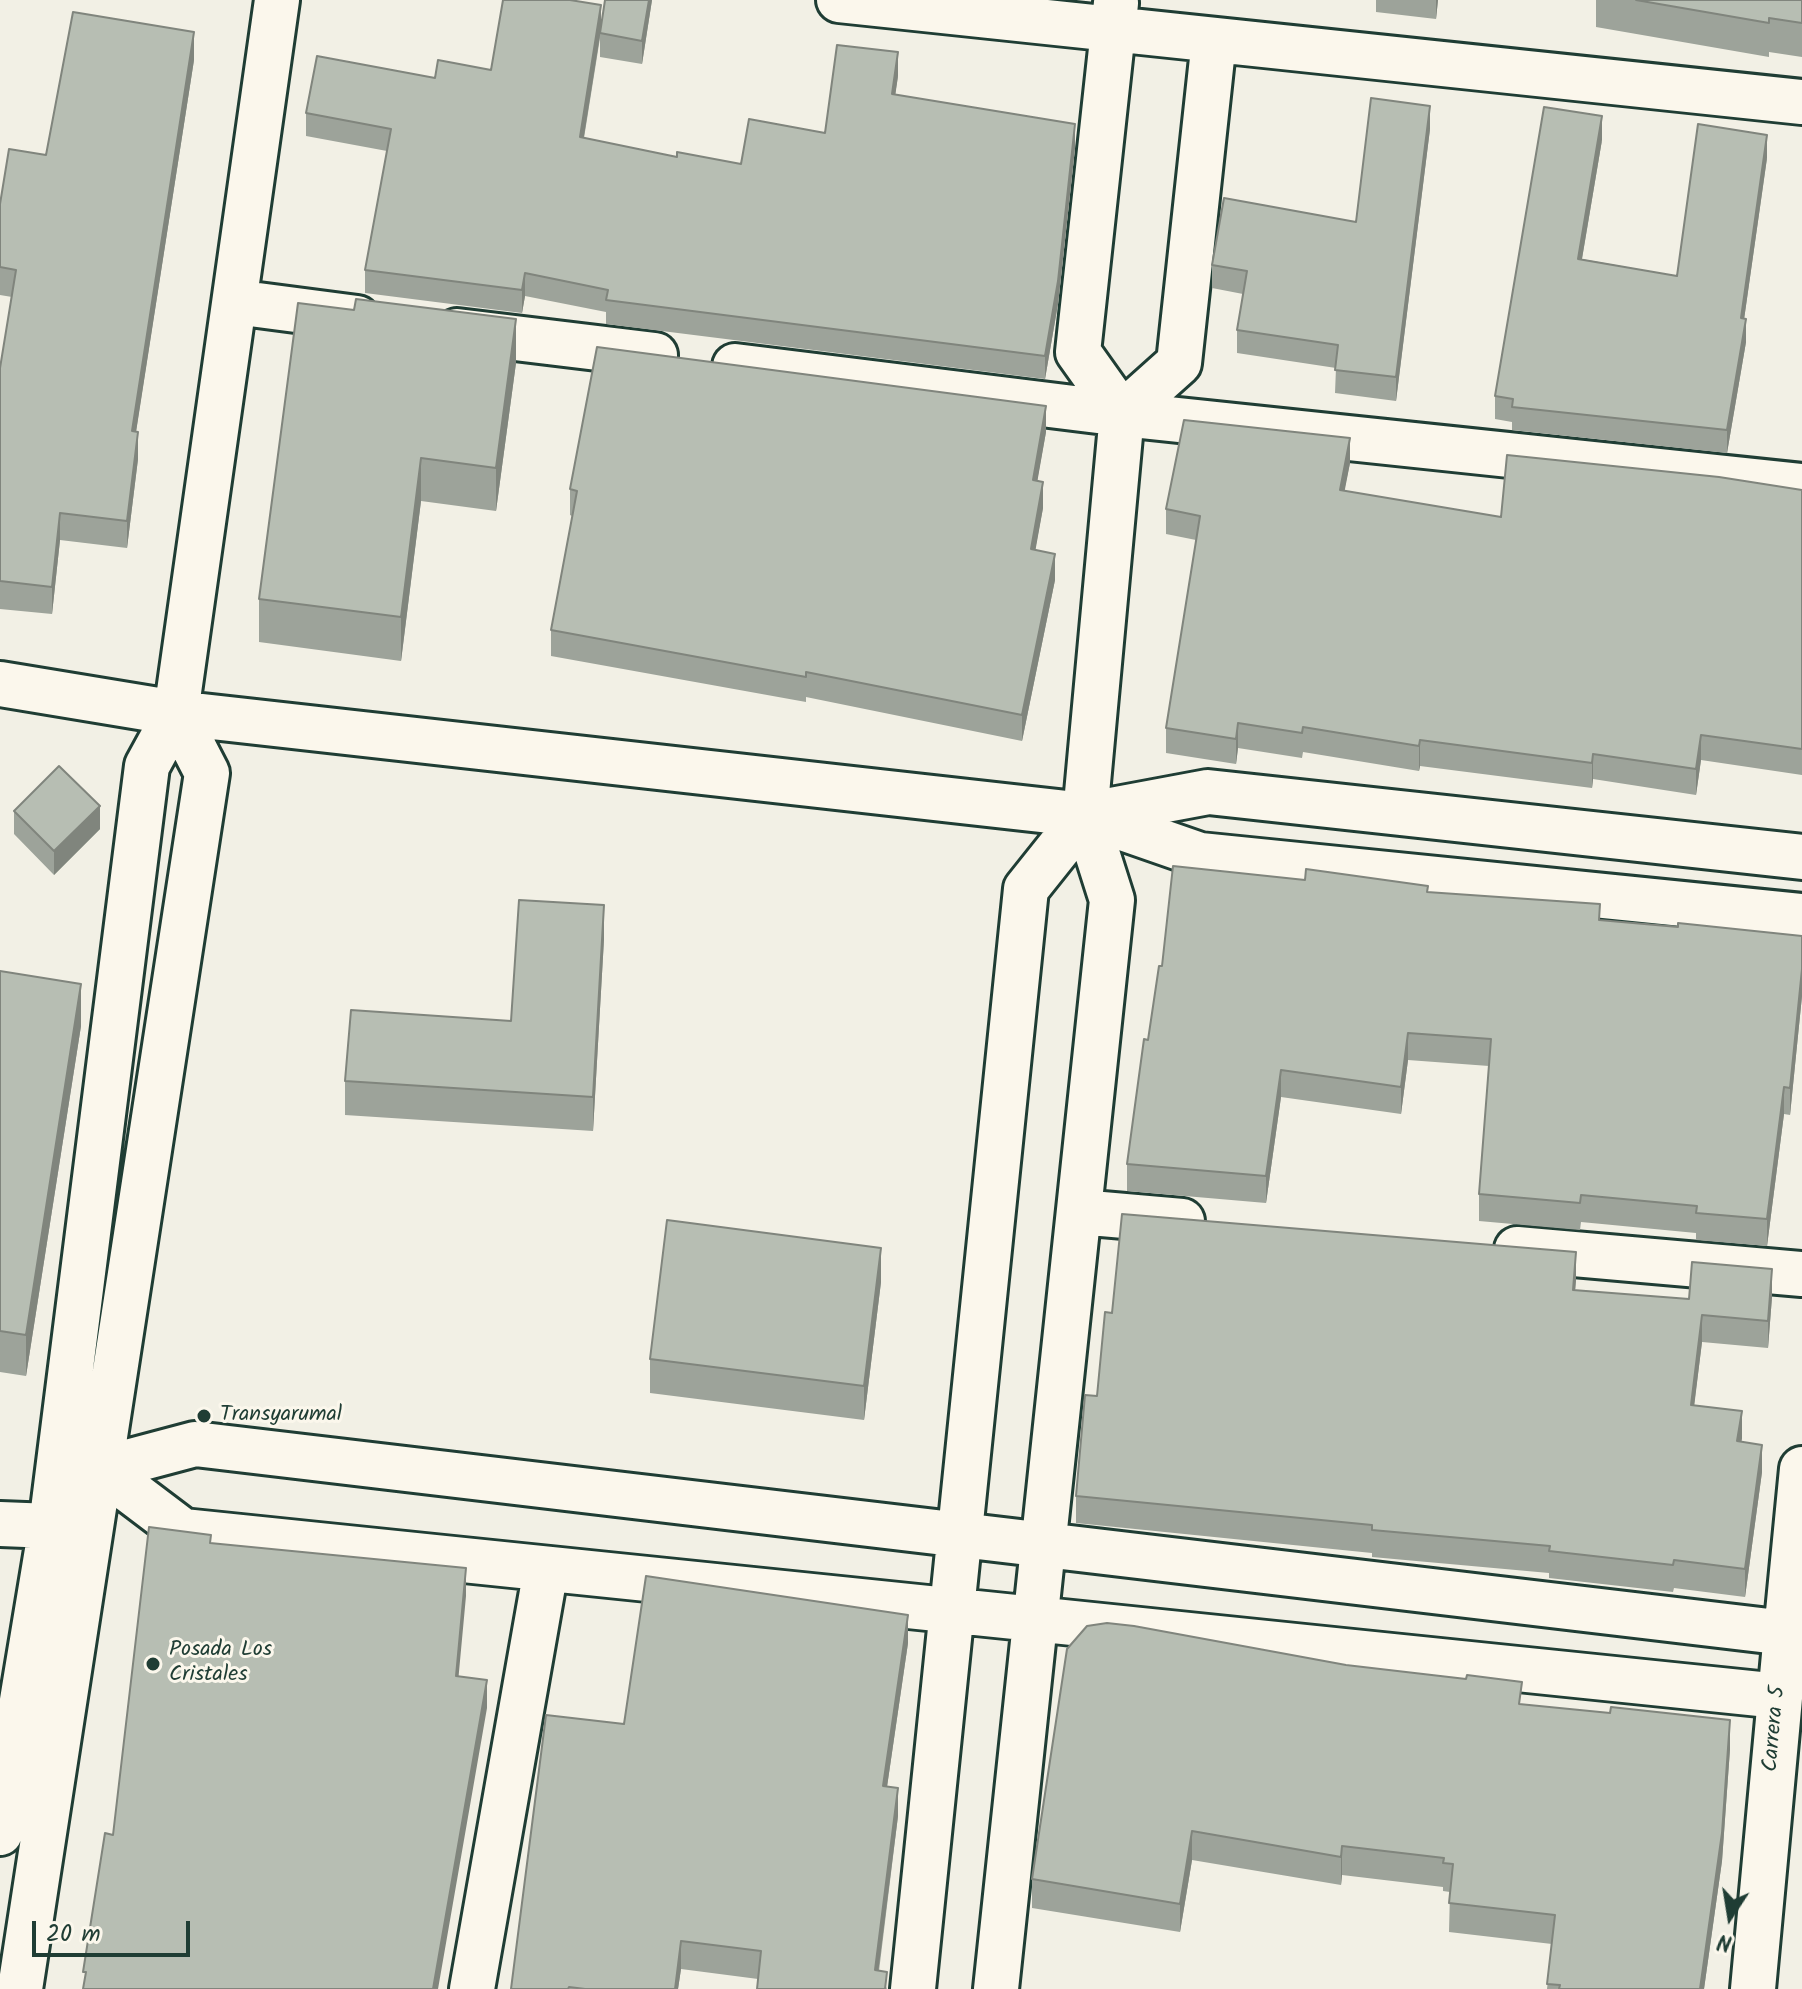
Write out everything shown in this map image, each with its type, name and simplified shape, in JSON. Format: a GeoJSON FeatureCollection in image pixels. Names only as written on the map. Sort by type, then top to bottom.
{"type":"FeatureCollection","features":[{"type":"Feature","properties":{"kind":"street"},"geometry":{"type":"LineString","coordinates":[[20,1989],[80,1467],[147,766],[176,713],[277,0]]}},
{"type":"Feature","properties":{"kind":"street"},"geometry":{"type":"LineString","coordinates":[[839,0],[1114,15],[1214,40],[1802,102]]}},
{"type":"Feature","properties":{"kind":"street"},"geometry":{"type":"LineString","coordinates":[[996,1989],[1112,900],[1085,815],[1122,414],[1078,352],[1114,15]]}},
{"type":"Feature","properties":{"kind":"street"},"geometry":{"type":"LineString","coordinates":[[1122,414],[1179,363],[1214,40]]}},
{"type":"Feature","properties":{"kind":"street"},"geometry":{"type":"LineString","coordinates":[[235,302],[1122,414],[1802,486]]}},
{"type":"Feature","properties":{"kind":"street"},"geometry":{"type":"LineString","coordinates":[[0,684],[176,713],[1085,815],[1200,855],[1802,916]]}},
{"type":"Feature","properties":{"kind":"street"},"geometry":{"type":"LineString","coordinates":[[0,1833],[51,1526],[80,1467],[207,773],[176,713]]}},
{"type":"Feature","properties":{"kind":"street"},"geometry":{"type":"LineString","coordinates":[[913,1989],[1026,889],[1085,815],[1208,792],[1802,857]]}},
{"type":"Feature","properties":{"kind":"street"},"geometry":{"type":"LineString","coordinates":[[1079,1212],[1220,1224]]}},
{"type":"Feature","properties":{"kind":"street"},"geometry":{"type":"LineString","coordinates":[[1472,1245],[1802,1274]]}},
{"type":"Feature","properties":{"kind":"street"},"geometry":{"type":"LineString","coordinates":[[80,1467],[195,1444],[1794,1633]]}},
{"type":"Feature","properties":{"kind":"street"},"geometry":{"type":"LineString","coordinates":[[80,1467],[183,1531],[1791,1697]]}},
{"type":"Feature","properties":{"kind":"street","name":"Carrera 5"},"geometry":{"type":"LineString","coordinates":[[1753,1989],[1791,1697],[1802,1469]]}},
{"type":"Feature","properties":{"kind":"street"},"geometry":{"type":"LineString","coordinates":[[0,1524],[51,1526]]}},
{"type":"Feature","properties":{"kind":"street"},"geometry":{"type":"LineString","coordinates":[[472,1989],[546,1569]]}},
{"type":"Feature","properties":{"kind":"building"},"geometry":{"type":"Polygon","coordinates":[[[503,0],[570,0],[601,5],[580,137],[677,157],[677,152],[741,164],[749,119],[825,133],[837,45],[898,52],[892,94],[1075,124],[1058,281],[1045,356],[606,300],[608,290],[525,273],[522,290],[365,270],[391,129],[306,113],[317,56],[435,78],[438,60],[491,70],[503,0]]]}},
{"type":"Feature","properties":{"kind":"building"},"geometry":{"type":"Polygon","coordinates":[[[605,0],[649,0],[642,41],[600,33],[605,0]]]}},
{"type":"Feature","properties":{"kind":"building"},"geometry":{"type":"Polygon","coordinates":[[[1636,0],[1802,0],[1802,23],[1769,18],[1769,23],[1636,0]]]}},
{"type":"Feature","properties":{"kind":"building"},"geometry":{"type":"Polygon","coordinates":[[[73,12],[194,32],[132,431],[138,432],[127,521],[60,513],[52,587],[0,581],[0,368],[16,270],[0,267],[0,204],[9,149],[46,155],[73,12]]]}},
{"type":"Feature","properties":{"kind":"building"},"geometry":{"type":"Polygon","coordinates":[[[1371,98],[1430,106],[1396,377],[1335,370],[1338,345],[1237,330],[1247,271],[1212,265],[1224,198],[1356,222],[1371,98]]]}},
{"type":"Feature","properties":{"kind":"building"},"geometry":{"type":"Polygon","coordinates":[[[1544,107],[1602,116],[1578,259],[1677,276],[1698,124],[1767,135],[1741,318],[1746,319],[1727,430],[1512,407],[1513,399],[1495,396],[1544,107]]]}},
{"type":"Feature","properties":{"kind":"building"},"geometry":{"type":"Polygon","coordinates":[[[356,299],[516,319],[496,468],[421,458],[401,617],[259,599],[298,303],[354,310],[356,299]]]}},
{"type":"Feature","properties":{"kind":"building"},"geometry":{"type":"Polygon","coordinates":[[[597,347],[1046,406],[1033,480],[1043,482],[1031,549],[1055,554],[1022,715],[806,672],[806,677],[551,630],[577,491],[570,489],[597,347]]]}},
{"type":"Feature","properties":{"kind":"building"},"geometry":{"type":"Polygon","coordinates":[[[1184,420],[1350,438],[1340,490],[1501,517],[1507,455],[1719,477],[1802,490],[1802,749],[1701,735],[1696,769],[1593,754],[1592,763],[1420,740],[1419,746],[1303,727],[1302,733],[1238,723],[1236,739],[1166,728],[1200,516],[1166,509],[1184,420]]]}},
{"type":"Feature","properties":{"kind":"building"},"geometry":{"type":"Polygon","coordinates":[[[59,766],[100,806],[54,851],[14,811],[59,766]]]}},
{"type":"Feature","properties":{"kind":"building"},"geometry":{"type":"Polygon","coordinates":[[[1173,866],[1305,880],[1306,869],[1428,886],[1427,892],[1600,904],[1599,920],[1678,927],[1678,923],[1802,936],[1802,969],[1790,1088],[1784,1087],[1767,1219],[1696,1213],[1697,1206],[1581,1195],[1580,1203],[1479,1194],[1491,1039],[1408,1033],[1401,1087],[1281,1070],[1266,1176],[1127,1164],[1144,1039],[1148,1040],[1159,966],[1162,966],[1173,866]]]}},
{"type":"Feature","properties":{"kind":"building"},"geometry":{"type":"Polygon","coordinates":[[[519,900],[604,905],[593,1097],[345,1081],[351,1010],[511,1021],[519,900]]]}},
{"type":"Feature","properties":{"kind":"building"},"geometry":{"type":"Polygon","coordinates":[[[0,971],[81,984],[26,1335],[0,1331],[0,971]]]}},
{"type":"Feature","properties":{"kind":"building"},"geometry":{"type":"Polygon","coordinates":[[[1122,1214],[1576,1252],[1573,1290],[1689,1299],[1692,1262],[1772,1269],[1768,1321],[1702,1315],[1691,1405],[1742,1411],[1737,1441],[1762,1445],[1745,1569],[1674,1560],[1673,1565],[1549,1551],[1550,1546],[1372,1530],[1372,1525],[1076,1496],[1085,1395],[1097,1396],[1105,1312],[1112,1313],[1122,1214]]]}},
{"type":"Feature","properties":{"kind":"building"},"geometry":{"type":"Polygon","coordinates":[[[667,1220],[881,1248],[864,1386],[650,1359],[667,1220]]]}},
{"type":"Feature","properties":{"kind":"building"},"geometry":{"type":"Polygon","coordinates":[[[149,1527],[211,1535],[210,1543],[466,1568],[456,1676],[487,1680],[433,1989],[83,1989],[105,1833],[113,1835],[149,1527]]]}},
{"type":"Feature","properties":{"kind":"building"},"geometry":{"type":"Polygon","coordinates":[[[646,1576],[908,1615],[883,1786],[898,1788],[875,1970],[887,1972],[885,1989],[757,1989],[761,1951],[681,1941],[675,1989],[511,1989],[546,1715],[624,1724],[646,1576]]]}},
{"type":"Feature","properties":{"kind":"building"},"geometry":{"type":"Polygon","coordinates":[[[1107,1623],[1346,1665],[1522,1682],[1519,1704],[1610,1713],[1611,1707],[1730,1720],[1722,1833],[1700,1989],[1559,1989],[1560,1985],[1547,1984],[1555,1915],[1449,1903],[1453,1864],[1443,1863],[1444,1858],[1342,1846],[1341,1857],[1192,1831],[1180,1904],[1032,1879],[1067,1649],[1087,1626],[1107,1623]]]}},
{"type":"Feature","properties":{"kind":"place","name":"Transyarumal"},"geometry":{"type":"Point","coordinates":[204,1416]}},
{"type":"Feature","properties":{"kind":"place","name":"Posada Los Cristales"},"geometry":{"type":"Point","coordinates":[153,1664]}}]}
